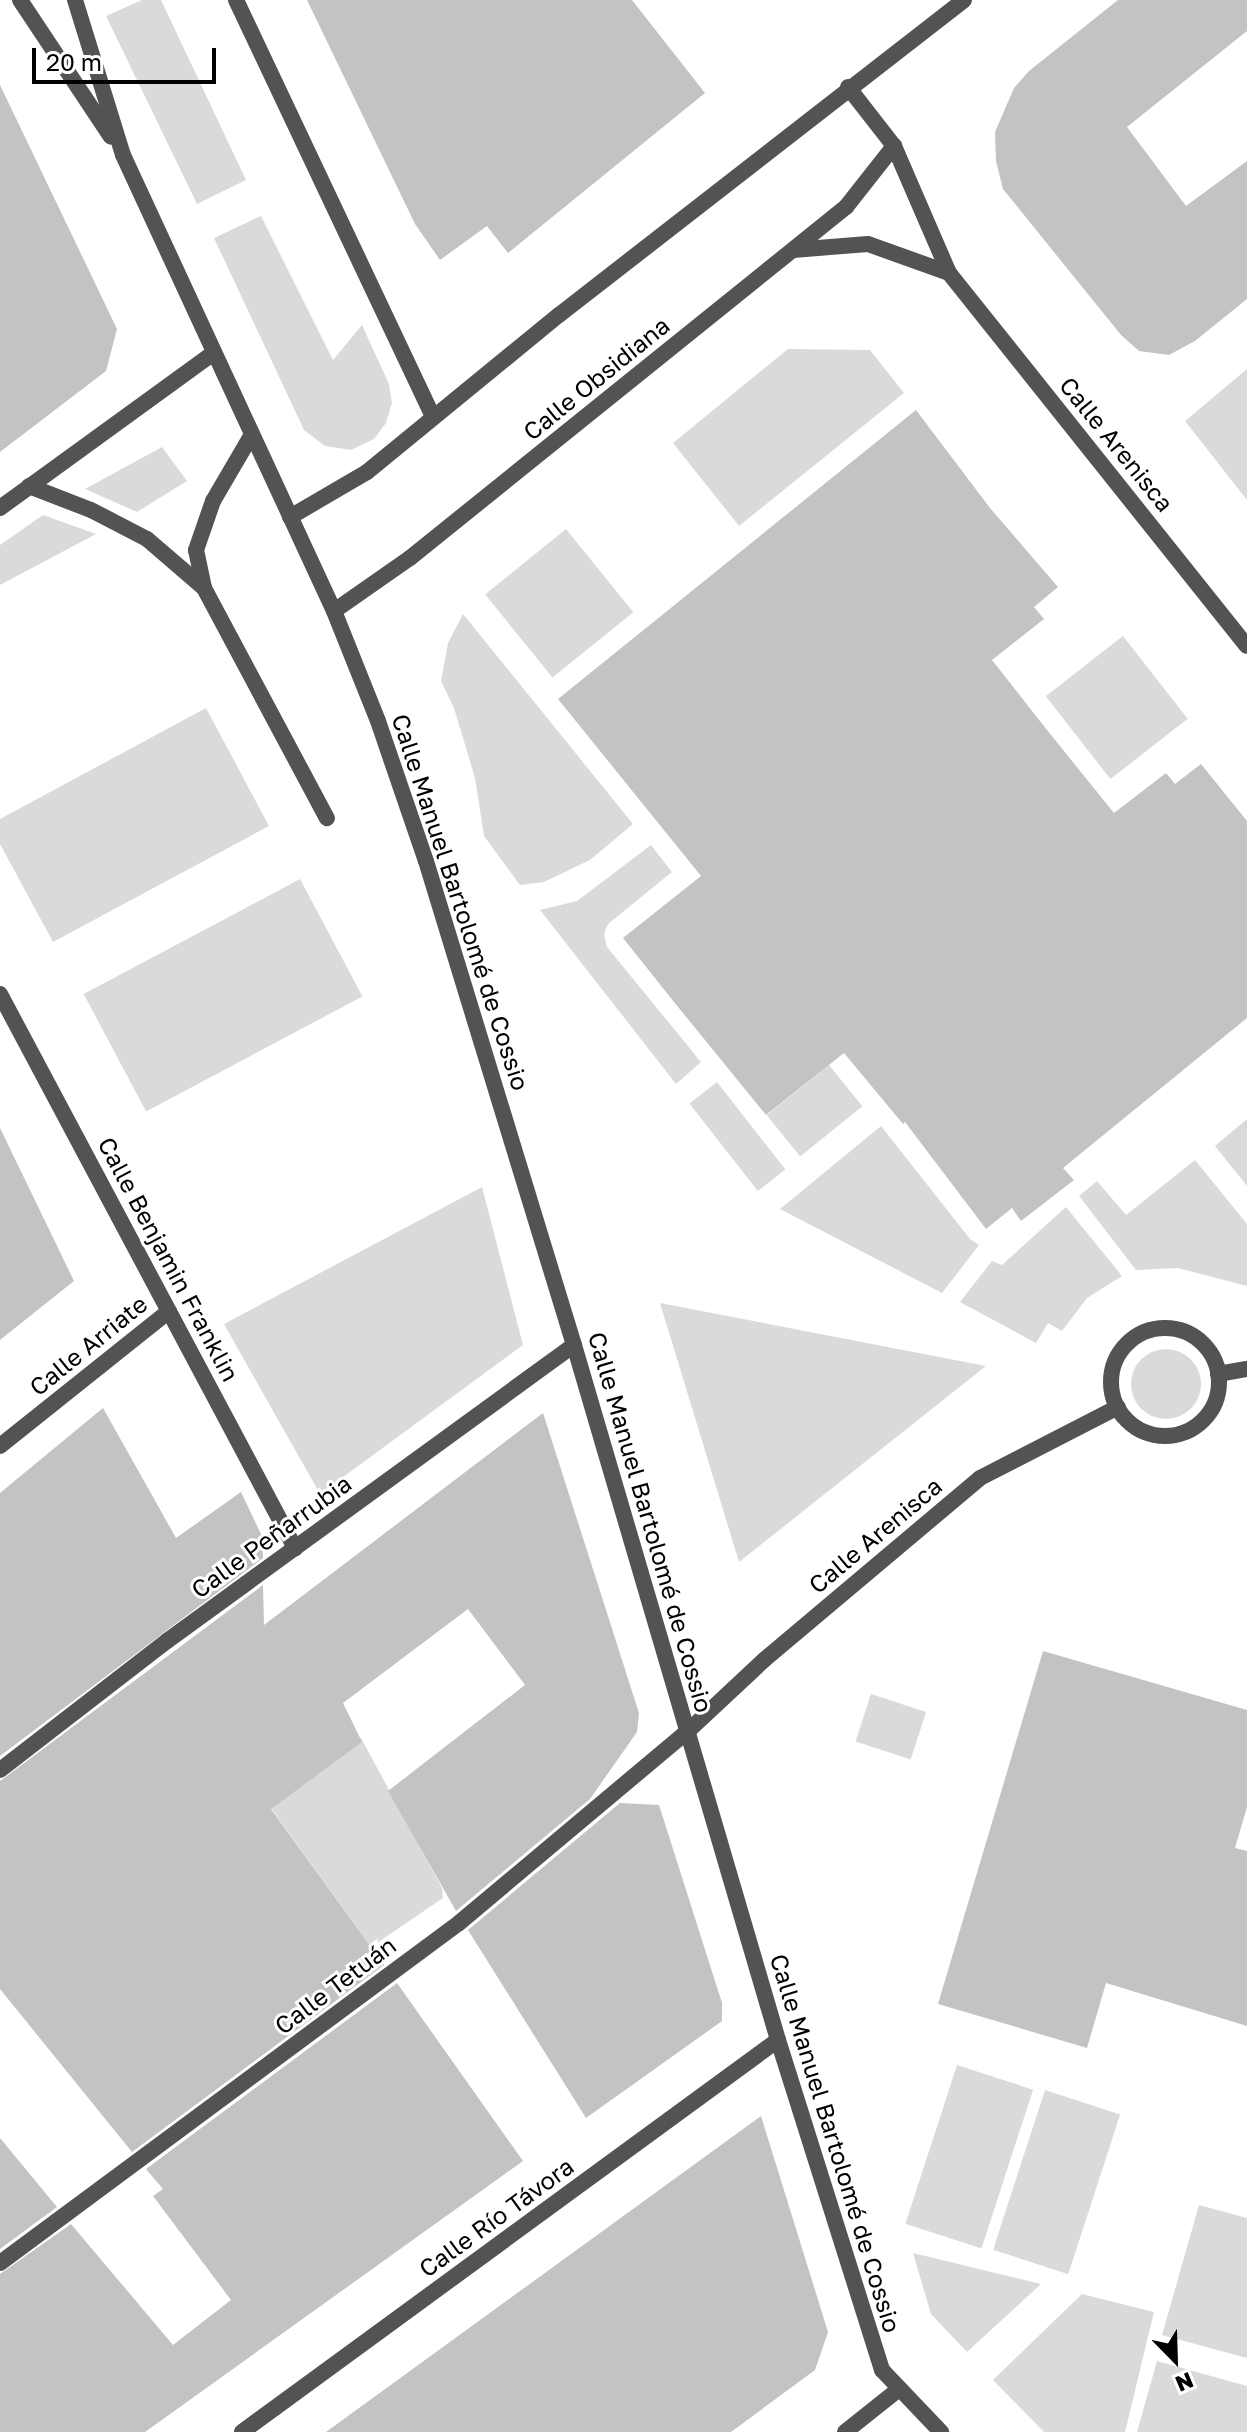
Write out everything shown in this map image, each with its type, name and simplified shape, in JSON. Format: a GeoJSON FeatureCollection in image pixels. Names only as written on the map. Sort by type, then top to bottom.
{"type":"FeatureCollection","features":[{"type":"Feature","properties":{"kind":"street"},"geometry":{"type":"LineString","coordinates":[[20,0],[123,155]]}},
{"type":"Feature","properties":{"kind":"street"},"geometry":{"type":"LineString","coordinates":[[75,0],[123,155],[334,611]]}},
{"type":"Feature","properties":{"kind":"street"},"geometry":{"type":"LineString","coordinates":[[236,0],[433,416]]}},
{"type":"Feature","properties":{"kind":"street"},"geometry":{"type":"LineString","coordinates":[[290,517],[367,472],[433,416],[848,87],[964,0]]}},
{"type":"Feature","properties":{"kind":"street"},"geometry":{"type":"LineString","coordinates":[[848,87],[894,146]]}},
{"type":"Feature","properties":{"kind":"street","name":"Calle Obsidiana"},"geometry":{"type":"LineString","coordinates":[[334,611],[410,558],[846,207],[894,146]]}},
{"type":"Feature","properties":{"kind":"street","name":"Calle Arenisca"},"geometry":{"type":"LineString","coordinates":[[894,146],[949,273],[1247,646]]}},
{"type":"Feature","properties":{"kind":"street"},"geometry":{"type":"LineString","coordinates":[[793,250],[868,244],[949,273]]}},
{"type":"Feature","properties":{"kind":"street"},"geometry":{"type":"LineString","coordinates":[[0,508],[213,353]]}},
{"type":"Feature","properties":{"kind":"street"},"geometry":{"type":"LineString","coordinates":[[251,436],[213,501],[196,550],[204,588],[327,818]]}},
{"type":"Feature","properties":{"kind":"street"},"geometry":{"type":"LineString","coordinates":[[29,486],[91,510],[147,539],[204,588]]}},
{"type":"Feature","properties":{"kind":"street","name":"Calle Manuel Bartolomé de Cossio"},"geometry":{"type":"LineString","coordinates":[[334,611],[378,721],[426,861],[574,1345],[778,2040],[882,2370],[941,2432]]}},
{"type":"Feature","properties":{"kind":"street","name":"Calle Benjamin Franklin"},"geometry":{"type":"LineString","coordinates":[[0,994],[295,1548]]}},
{"type":"Feature","properties":{"kind":"street","name":"Calle Arriate"},"geometry":{"type":"LineString","coordinates":[[0,1446],[169,1311]]}},
{"type":"Feature","properties":{"kind":"street"},"geometry":{"type":"LineString","coordinates":[[1165,1328],[1184,1331],[1203,1343],[1215,1362],[1218,1374],[1214,1406],[1199,1423],[1181,1434],[1159,1436],[1139,1429],[1118,1407],[1112,1374],[1117,1356],[1130,1341],[1146,1331],[1165,1328]]}},
{"type":"Feature","properties":{"kind":"street","name":"Calle Peñarrubia"},"geometry":{"type":"LineString","coordinates":[[0,1770],[295,1548],[574,1345]]}},
{"type":"Feature","properties":{"kind":"street"},"geometry":{"type":"LineString","coordinates":[[1218,1374],[1247,1369]]}},
{"type":"Feature","properties":{"kind":"street","name":"Calle Arenisca"},"geometry":{"type":"LineString","coordinates":[[687,1732],[764,1660],[980,1478],[1118,1407]]}},
{"type":"Feature","properties":{"kind":"street","name":"Calle Tetuán"},"geometry":{"type":"LineString","coordinates":[[0,2263],[459,1923],[687,1732]]}},
{"type":"Feature","properties":{"kind":"street","name":"Calle Río Távora"},"geometry":{"type":"LineString","coordinates":[[242,2432],[778,2040]]}},
{"type":"Feature","properties":{"kind":"street"},"geometry":{"type":"LineString","coordinates":[[845,2432],[899,2389]]}},
{"type":"Feature","properties":{"kind":"shaded area"},"geometry":{"type":"Polygon","coordinates":[[[142,0],[161,0],[246,180],[197,204],[106,16],[142,0]]]}},
{"type":"Feature","properties":{"kind":"shaded area"},"geometry":{"type":"Polygon","coordinates":[[[261,216],[333,360],[362,325],[389,384],[392,403],[386,423],[374,439],[351,450],[325,446],[304,430],[214,238],[261,216]]]}},
{"type":"Feature","properties":{"kind":"shaded area"},"geometry":{"type":"Polygon","coordinates":[[[788,349],[870,350],[904,393],[739,526],[673,443],[788,349]]]}},
{"type":"Feature","properties":{"kind":"shaded area"},"geometry":{"type":"Polygon","coordinates":[[[1247,369],[1247,500],[1185,421],[1247,369]]]}},
{"type":"Feature","properties":{"kind":"shaded area"},"geometry":{"type":"Polygon","coordinates":[[[162,447],[187,481],[137,512],[85,489],[162,447]]]}},
{"type":"Feature","properties":{"kind":"shaded area"},"geometry":{"type":"Polygon","coordinates":[[[43,515],[96,534],[0,585],[0,545],[43,515]]]}},
{"type":"Feature","properties":{"kind":"shaded area"},"geometry":{"type":"Polygon","coordinates":[[[566,529],[633,612],[553,678],[485,594],[566,529]]]}},
{"type":"Feature","properties":{"kind":"shaded area"},"geometry":{"type":"Polygon","coordinates":[[[463,614],[633,824],[590,860],[544,882],[520,885],[484,836],[475,778],[454,708],[441,681],[448,643],[463,614]]]}},
{"type":"Feature","properties":{"kind":"shaded area"},"geometry":{"type":"Polygon","coordinates":[[[1123,636],[1188,719],[1110,779],[1046,696],[1123,636]]]}},
{"type":"Feature","properties":{"kind":"shaded area"},"geometry":{"type":"Polygon","coordinates":[[[206,708],[269,826],[53,942],[0,844],[0,819],[206,708]]]}},
{"type":"Feature","properties":{"kind":"shaded area"},"geometry":{"type":"Polygon","coordinates":[[[651,845],[672,872],[608,924],[604,934],[607,947],[701,1062],[676,1084],[540,910],[577,901],[651,845]]]}},
{"type":"Feature","properties":{"kind":"shaded area"},"geometry":{"type":"Polygon","coordinates":[[[300,879],[362,996],[146,1111],[84,994],[300,879]]]}},
{"type":"Feature","properties":{"kind":"shaded area"},"geometry":{"type":"Polygon","coordinates":[[[829,1065],[862,1106],[800,1157],[767,1115],[829,1065]]]}},
{"type":"Feature","properties":{"kind":"shaded area"},"geometry":{"type":"Polygon","coordinates":[[[717,1082],[785,1169],[758,1191],[689,1104],[717,1082]]]}},
{"type":"Feature","properties":{"kind":"shaded area"},"geometry":{"type":"Polygon","coordinates":[[[1247,1119],[1247,1186],[1215,1146],[1247,1119]]]}},
{"type":"Feature","properties":{"kind":"shaded area"},"geometry":{"type":"Polygon","coordinates":[[[881,1126],[970,1239],[979,1245],[942,1293],[780,1209],[881,1126]]]}},
{"type":"Feature","properties":{"kind":"shaded area"},"geometry":{"type":"Polygon","coordinates":[[[1195,1160],[1247,1224],[1247,1286],[1178,1268],[1136,1270],[1079,1196],[1097,1181],[1126,1215],[1195,1160]]]}},
{"type":"Feature","properties":{"kind":"shaded area"},"geometry":{"type":"Polygon","coordinates":[[[482,1187],[523,1345],[320,1494],[224,1324],[482,1187]]]}},
{"type":"Feature","properties":{"kind":"shaded area"},"geometry":{"type":"Polygon","coordinates":[[[1066,1207],[1122,1276],[1087,1298],[1062,1331],[1048,1323],[1036,1343],[960,1302],[992,1261],[1002,1265],[1066,1207]]]}},
{"type":"Feature","properties":{"kind":"shaded area"},"geometry":{"type":"Polygon","coordinates":[[[660,1303],[986,1366],[739,1562],[660,1303]]]}},
{"type":"Feature","properties":{"kind":"shaded area"},"geometry":{"type":"Polygon","coordinates":[[[1166,1349],[1185,1355],[1195,1365],[1201,1384],[1195,1403],[1185,1413],[1166,1419],[1147,1413],[1137,1403],[1131,1384],[1137,1365],[1147,1355],[1166,1349]]]}},
{"type":"Feature","properties":{"kind":"shaded area"},"geometry":{"type":"Polygon","coordinates":[[[871,1694],[926,1712],[911,1759],[856,1742],[871,1694]]]}},
{"type":"Feature","properties":{"kind":"shaded area"},"geometry":{"type":"Polygon","coordinates":[[[361,1738],[442,1888],[443,1898],[371,1947],[271,1808],[361,1738]]]}},
{"type":"Feature","properties":{"kind":"shaded area"},"geometry":{"type":"Polygon","coordinates":[[[957,2065],[1033,2090],[981,2249],[905,2224],[957,2065]]]}},
{"type":"Feature","properties":{"kind":"shaded area"},"geometry":{"type":"Polygon","coordinates":[[[1045,2090],[1120,2114],[1068,2274],[993,2250],[1045,2090]]]}},
{"type":"Feature","properties":{"kind":"shaded area"},"geometry":{"type":"Polygon","coordinates":[[[1199,2205],[1247,2218],[1247,2358],[1162,2335],[1199,2205]]]}},
{"type":"Feature","properties":{"kind":"shaded area"},"geometry":{"type":"Polygon","coordinates":[[[913,2253],[1041,2284],[967,2352],[931,2314],[913,2253]]]}},
{"type":"Feature","properties":{"kind":"shaded area"},"geometry":{"type":"Polygon","coordinates":[[[1082,2294],[1154,2312],[1125,2432],[1044,2432],[993,2380],[1082,2294]]]}},
{"type":"Feature","properties":{"kind":"shaded area"},"geometry":{"type":"Polygon","coordinates":[[[1157,2361],[1247,2386],[1247,2432],[1137,2432],[1157,2361]]]}},
{"type":"Feature","properties":{"kind":"building"},"geometry":{"type":"Polygon","coordinates":[[[307,0],[632,0],[705,93],[508,253],[487,226],[440,260],[415,224],[307,0]]]}},
{"type":"Feature","properties":{"kind":"building"},"geometry":{"type":"Polygon","coordinates":[[[1118,0],[1247,0],[1247,31],[1127,127],[1186,206],[1247,161],[1247,299],[1195,341],[1169,355],[1139,351],[1121,335],[1003,189],[996,161],[995,132],[1014,88],[1029,71],[1118,0]]]}},
{"type":"Feature","properties":{"kind":"building"},"geometry":{"type":"Polygon","coordinates":[[[0,85],[117,329],[106,371],[0,452],[0,85]]]}},
{"type":"Feature","properties":{"kind":"building"},"geometry":{"type":"Polygon","coordinates":[[[916,410],[990,508],[1058,587],[1034,607],[1044,619],[992,660],[1047,730],[1114,813],[1166,773],[1175,784],[1201,764],[1247,821],[1247,1018],[1063,1168],[1074,1180],[1021,1221],[1012,1208],[986,1229],[905,1122],[903,1124],[844,1053],[766,1115],[674,1002],[623,938],[701,876],[558,699],[916,410]]]}},
{"type":"Feature","properties":{"kind":"building"},"geometry":{"type":"Polygon","coordinates":[[[0,1128],[74,1281],[0,1340],[0,1128]]]}},
{"type":"Feature","properties":{"kind":"building"},"geometry":{"type":"Polygon","coordinates":[[[103,1408],[176,1538],[241,1492],[262,1536],[263,1558],[0,1756],[0,1493],[103,1408]]]}},
{"type":"Feature","properties":{"kind":"building"},"geometry":{"type":"Polygon","coordinates":[[[543,1413],[639,1713],[637,1732],[590,1799],[456,1911],[388,1791],[525,1685],[468,1609],[343,1703],[362,1742],[271,1809],[384,1965],[132,2152],[0,1989],[0,1781],[263,1585],[264,1625],[543,1413]]]}},
{"type":"Feature","properties":{"kind":"building"},"geometry":{"type":"Polygon","coordinates":[[[1043,1651],[1247,1710],[1247,1807],[1235,1848],[1247,1851],[1247,2026],[1106,1983],[1087,2048],[938,2004],[1043,1651]]]}},
{"type":"Feature","properties":{"kind":"building"},"geometry":{"type":"Polygon","coordinates":[[[620,1803],[659,1805],[722,2003],[722,2021],[586,2118],[468,1930],[620,1803]]]}},
{"type":"Feature","properties":{"kind":"building"},"geometry":{"type":"Polygon","coordinates":[[[397,1983],[523,2161],[145,2432],[0,2432],[0,2274],[71,2224],[173,2345],[231,2300],[153,2196],[163,2189],[146,2169],[397,1983]]]}},
{"type":"Feature","properties":{"kind":"building"},"geometry":{"type":"Polygon","coordinates":[[[761,2116],[828,2332],[815,2370],[731,2432],[326,2432],[761,2116]]]}},
{"type":"Feature","properties":{"kind":"building"},"geometry":{"type":"Polygon","coordinates":[[[0,2138],[57,2207],[0,2249],[0,2138]]]}}]}
